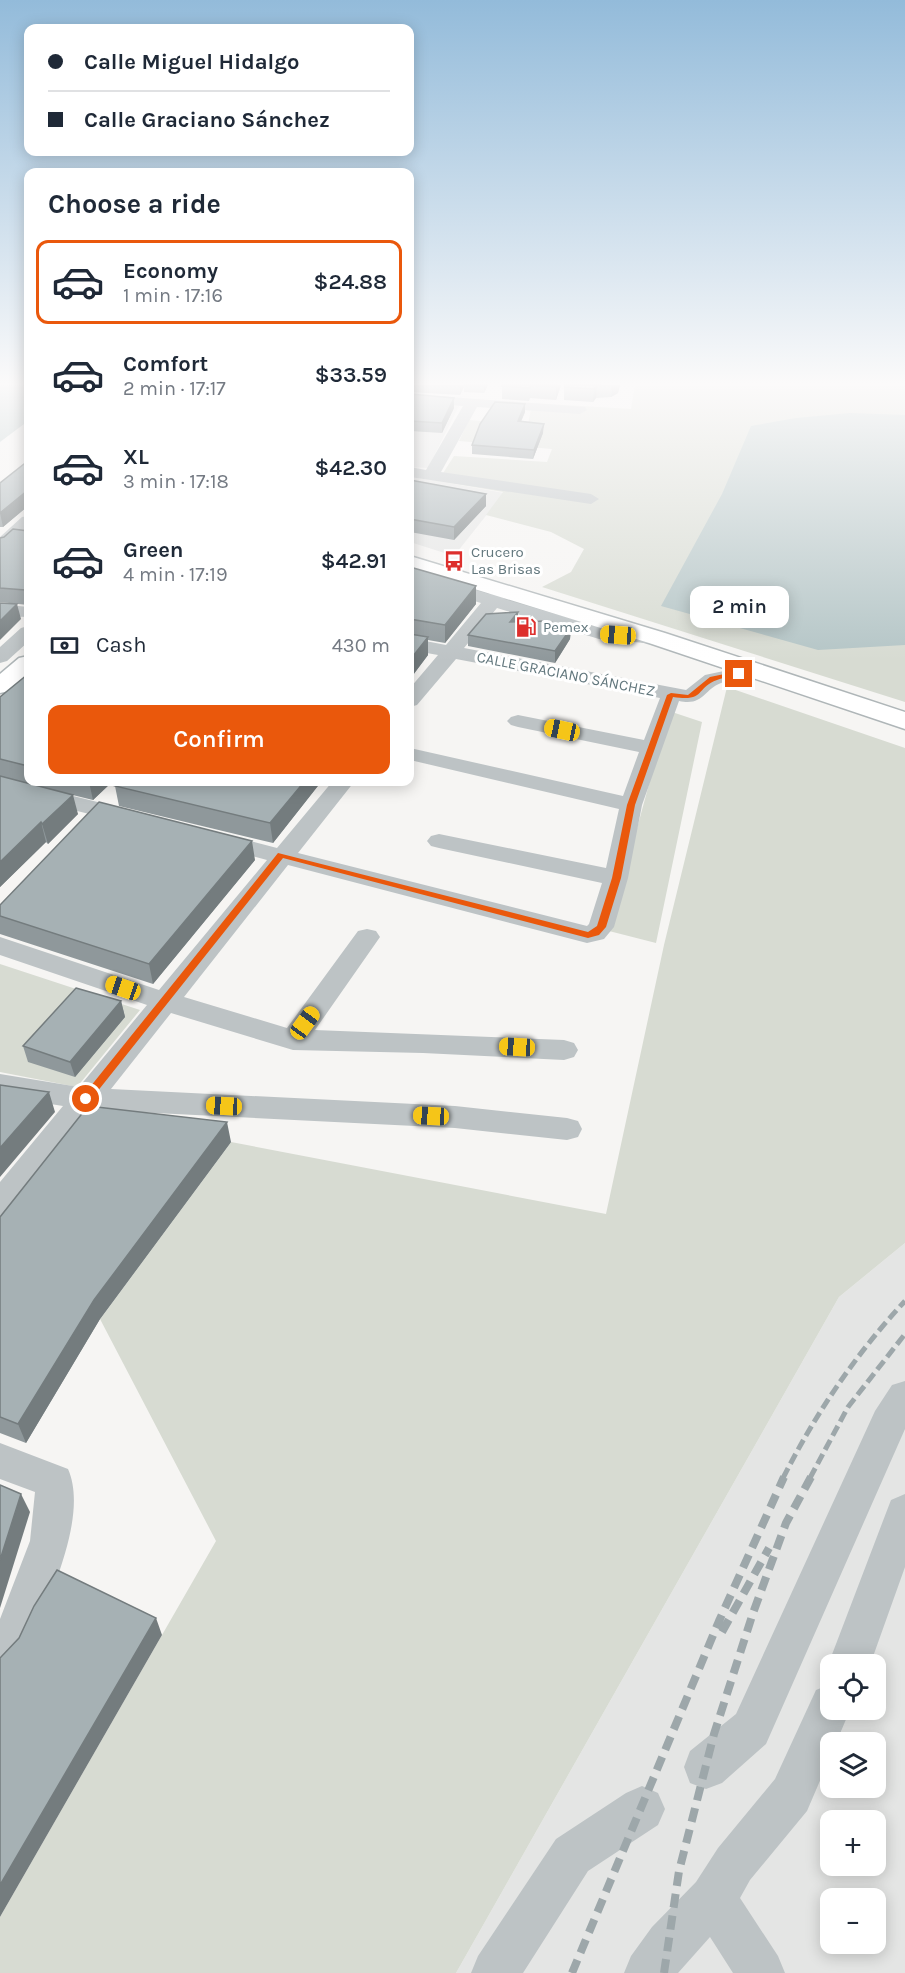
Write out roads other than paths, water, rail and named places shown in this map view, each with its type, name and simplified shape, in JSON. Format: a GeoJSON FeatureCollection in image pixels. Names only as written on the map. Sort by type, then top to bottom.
{"type":"FeatureCollection","features":[{"type":"Feature","properties":{"kind":"main road"},"geometry":{"type":"LineString","coordinates":[[414,551],[905,706]]}},
{"type":"Feature","properties":{"kind":"main road"},"geometry":{"type":"LineString","coordinates":[[414,563],[496,596],[657,638],[715,668],[753,671],[905,721]]}},
{"type":"Feature","properties":{"kind":"main road"},"geometry":{"type":"LineString","coordinates":[[0,686],[24,666]]}},
{"type":"Feature","properties":{"kind":"street"},"geometry":{"type":"LineString","coordinates":[[444,477],[591,500]]}},
{"type":"Feature","properties":{"kind":"street"},"geometry":{"type":"LineString","coordinates":[[4,539],[24,524]]}},
{"type":"Feature","properties":{"kind":"street"},"geometry":{"type":"LineString","coordinates":[[4,539],[24,538]]}},
{"type":"Feature","properties":{"kind":"street"},"geometry":{"type":"LineString","coordinates":[[414,577],[496,596],[414,695]]}},
{"type":"Feature","properties":{"kind":"street"},"geometry":{"type":"LineString","coordinates":[[0,610],[24,612]]}},
{"type":"Feature","properties":{"kind":"street"},"geometry":{"type":"LineString","coordinates":[[0,657],[24,636]]}},
{"type":"Feature","properties":{"kind":"street","name":"CALLE GRACIANO SÁNCHEZ"},"geometry":{"type":"LineString","coordinates":[[414,645],[689,697],[695,694],[715,668]]}},
{"type":"Feature","properties":{"kind":"street"},"geometry":{"type":"LineString","coordinates":[[0,668],[24,648]]}},
{"type":"Feature","properties":{"kind":"street"},"geometry":{"type":"LineString","coordinates":[[0,700],[24,681]]}},
{"type":"Feature","properties":{"kind":"street"},"geometry":{"type":"LineString","coordinates":[[201,835],[588,935],[595,933],[601,927],[616,878],[631,805],[671,695]]}},
{"type":"Feature","properties":{"kind":"street"},"geometry":{"type":"LineString","coordinates":[[518,722],[650,748]]}},
{"type":"Feature","properties":{"kind":"street"},"geometry":{"type":"LineString","coordinates":[[414,755],[631,805]]}},
{"type":"Feature","properties":{"kind":"street"},"geometry":{"type":"LineString","coordinates":[[0,785],[90,818],[156,824]]}},
{"type":"Feature","properties":{"kind":"street"},"geometry":{"type":"LineString","coordinates":[[0,1205],[281,855],[340,786]]}},
{"type":"Feature","properties":{"kind":"street"},"geometry":{"type":"LineString","coordinates":[[90,818],[120,788]]}},
{"type":"Feature","properties":{"kind":"street"},"geometry":{"type":"LineString","coordinates":[[439,841],[616,878]]}},
{"type":"Feature","properties":{"kind":"street"},"geometry":{"type":"LineString","coordinates":[[293,1040],[367,937]]}},
{"type":"Feature","properties":{"kind":"street"},"geometry":{"type":"LineString","coordinates":[[0,946],[164,1001],[293,1040],[564,1050]]}},
{"type":"Feature","properties":{"kind":"street"},"geometry":{"type":"LineString","coordinates":[[0,1085],[86,1099],[454,1117],[567,1129]]}},
{"type":"Feature","properties":{"kind":"street"},"geometry":{"type":"LineString","coordinates":[[706,1767],[751,1729],[888,1423],[905,1397]]}},
{"type":"Feature","properties":{"kind":"street"},"geometry":{"type":"LineString","coordinates":[[0,1461],[55,1482],[50,1541],[16,1632],[0,1655]]}},
{"type":"Feature","properties":{"kind":"street"},"geometry":{"type":"LineString","coordinates":[[853,1654],[905,1513]]}},
{"type":"Feature","properties":{"kind":"street"},"geometry":{"type":"LineString","coordinates":[[648,1973],[669,1944],[713,1899],[734,1864],[791,1795],[824,1720]]}},
{"type":"Feature","properties":{"kind":"street"},"geometry":{"type":"LineString","coordinates":[[495,1973],[572,1855],[642,1809]]}},
{"type":"Feature","properties":{"kind":"street"},"geometry":{"type":"LineString","coordinates":[[713,1899],[761,1973]]}},
{"type":"Feature","properties":{"kind":"railway"},"geometry":{"type":"LineString","coordinates":[[783,1478],[838,1385],[869,1342],[905,1301]]}},
{"type":"Feature","properties":{"kind":"railway"},"geometry":{"type":"LineString","coordinates":[[810,1478],[848,1407],[905,1334]]}},
{"type":"Feature","properties":{"kind":"railway"},"geometry":{"type":"LineString","coordinates":[[572,1973],[719,1621],[784,1477]]}},
{"type":"Feature","properties":{"kind":"railway"},"geometry":{"type":"LineString","coordinates":[[664,1973],[679,1871],[714,1734],[753,1613],[786,1523],[811,1477]]}},
{"type":"Feature","properties":{"kind":"railway"},"geometry":{"type":"LineString","coordinates":[[722,1632],[769,1548]]}},
{"type":"Feature","properties":{"kind":"place","name":"Crucero Las Brisas"},"geometry":{"type":"Point","coordinates":[454,561]}},
{"type":"Feature","properties":{"kind":"place","name":"Pemex"},"geometry":{"type":"Point","coordinates":[526,627]}}]}
